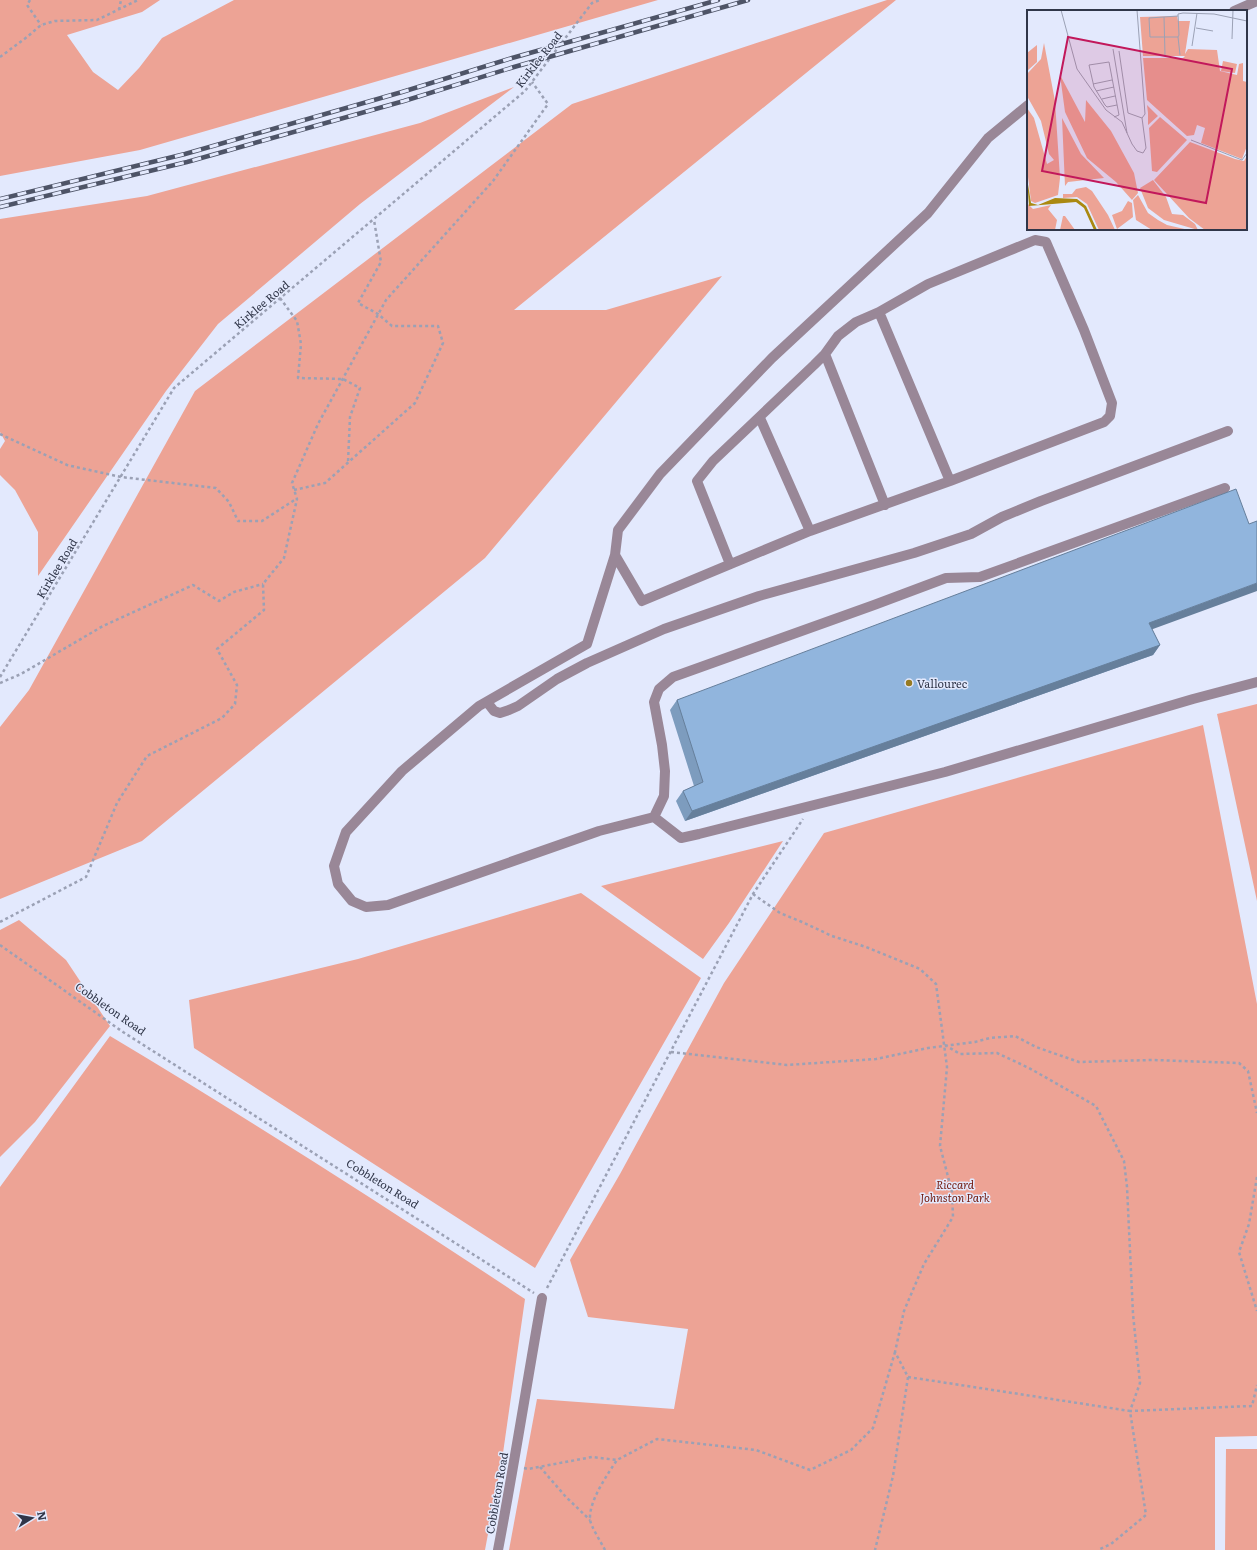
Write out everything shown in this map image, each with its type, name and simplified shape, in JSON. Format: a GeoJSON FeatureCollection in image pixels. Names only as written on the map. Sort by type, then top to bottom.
{"type":"FeatureCollection","features":[{"type":"Feature","properties":{"kind":"lane"},"geometry":{"type":"LineString","coordinates":[[1236,10],[1257,1]]}},
{"type":"Feature","properties":{"kind":"lane"},"geometry":{"type":"LineString","coordinates":[[654,817],[599,831],[388,905],[366,907],[352,900],[338,884],[334,866],[346,832],[402,771],[479,706],[587,644],[615,555],[618,530],[660,474],[772,358],[928,212],[988,138],[1027,105]]}},
{"type":"Feature","properties":{"kind":"lane"},"geometry":{"type":"LineString","coordinates":[[615,555],[642,601],[810,531],[950,481],[1104,422],[1110,416],[1112,403],[1084,330],[1046,242],[1035,240],[928,284],[879,312],[856,322],[838,336],[825,354],[713,462],[697,481],[704,502],[730,564]]}},
{"type":"Feature","properties":{"kind":"lane"},"geometry":{"type":"LineString","coordinates":[[879,312],[950,481]]}},
{"type":"Feature","properties":{"kind":"lane"},"geometry":{"type":"LineString","coordinates":[[825,354],[885,505]]}},
{"type":"Feature","properties":{"kind":"lane"},"geometry":{"type":"LineString","coordinates":[[760,418],[810,531]]}},
{"type":"Feature","properties":{"kind":"lane"},"geometry":{"type":"LineString","coordinates":[[487,702],[494,711],[500,713],[509,710],[518,706],[557,680],[587,663],[664,629],[760,596],[914,553],[971,534],[1002,517],[1041,501],[1228,431]]}},
{"type":"Feature","properties":{"kind":"lane"},"geometry":{"type":"LineString","coordinates":[[654,817],[664,796],[665,772],[662,745],[654,702],[659,689],[673,677],[946,578],[980,577],[1225,488]]}},
{"type":"Feature","properties":{"kind":"lane"},"geometry":{"type":"LineString","coordinates":[[654,817],[681,838],[811,807],[945,772],[1257,682]]}},
{"type":"Feature","properties":{"kind":"lane","name":"Cobbleton Road"},"geometry":{"type":"LineString","coordinates":[[498,1550],[542,1298]]}},
{"type":"Feature","properties":{"kind":"path"},"geometry":{"type":"LineString","coordinates":[[30,0],[27,5],[41,25]]}},
{"type":"Feature","properties":{"kind":"path"},"geometry":{"type":"LineString","coordinates":[[119,10],[122,0]]}},
{"type":"Feature","properties":{"kind":"path"},"geometry":{"type":"LineString","coordinates":[[0,57],[41,25],[55,21],[97,20],[138,0]]}},
{"type":"Feature","properties":{"kind":"path","name":"Kirklee Road"},"geometry":{"type":"LineString","coordinates":[[0,677],[174,388],[525,91],[592,3],[600,0]]}},
{"type":"Feature","properties":{"kind":"path"},"geometry":{"type":"LineString","coordinates":[[0,682],[21,674],[103,626],[192,585],[219,601],[234,592],[263,584],[284,558],[297,499],[292,483],[318,424],[342,379],[386,300],[493,181],[548,104],[532,82]]}},
{"type":"Feature","properties":{"kind":"path"},"geometry":{"type":"LineString","coordinates":[[294,490],[325,483],[415,403],[443,343],[438,326],[392,326],[378,314],[358,303],[381,262],[374,219]]}},
{"type":"Feature","properties":{"kind":"path"},"geometry":{"type":"LineString","coordinates":[[280,298],[298,321],[301,344],[298,378],[342,379],[360,388],[350,417],[348,462]]}},
{"type":"Feature","properties":{"kind":"path"},"geometry":{"type":"LineString","coordinates":[[0,434],[68,465],[121,477],[216,488],[229,502],[238,522],[262,521],[297,499]]}},
{"type":"Feature","properties":{"kind":"path"},"geometry":{"type":"LineString","coordinates":[[0,922],[86,877],[118,803],[147,756],[222,718],[234,704],[237,685],[217,649],[264,610],[263,584]]}},
{"type":"Feature","properties":{"kind":"path"},"geometry":{"type":"LineString","coordinates":[[542,1298],[753,894],[811,807]]}},
{"type":"Feature","properties":{"kind":"path"},"geometry":{"type":"LineString","coordinates":[[590,1520],[593,1504],[600,1484],[617,1460],[657,1439],[756,1450],[810,1470],[851,1450],[873,1428],[895,1352],[904,1311],[924,1264],[953,1217],[952,1192],[940,1146],[947,1067],[936,984],[920,969],[866,947],[832,936],[780,913],[753,894]]}},
{"type":"Feature","properties":{"kind":"path","name":"Cobbleton Road"},"geometry":{"type":"LineString","coordinates":[[0,945],[123,1032],[542,1298]]}},
{"type":"Feature","properties":{"kind":"path"},"geometry":{"type":"LineString","coordinates":[[671,1052],[787,1065],[876,1059],[944,1045],[1015,1036],[1036,1047],[1079,1062],[1153,1060],[1239,1063],[1248,1071],[1257,1113]]}},
{"type":"Feature","properties":{"kind":"path"},"geometry":{"type":"LineString","coordinates":[[944,1045],[960,1054],[997,1053],[1029,1068],[1096,1106],[1124,1162],[1133,1314],[1140,1384],[1130,1411],[1146,1515],[1111,1544],[1098,1550]]}},
{"type":"Feature","properties":{"kind":"path"},"geometry":{"type":"LineString","coordinates":[[1257,1177],[1249,1224],[1239,1252],[1257,1311]]}},
{"type":"Feature","properties":{"kind":"path"},"geometry":{"type":"LineString","coordinates":[[874,1550],[893,1476],[908,1377],[895,1352]]}},
{"type":"Feature","properties":{"kind":"path"},"geometry":{"type":"LineString","coordinates":[[908,1377],[1130,1411],[1252,1406],[1257,1385]]}},
{"type":"Feature","properties":{"kind":"path"},"geometry":{"type":"LineString","coordinates":[[514,1464],[528,1470],[592,1457],[617,1460]]}},
{"type":"Feature","properties":{"kind":"path"},"geometry":{"type":"LineString","coordinates":[[540,1467],[566,1497],[590,1520],[605,1550]]}},
{"type":"Feature","properties":{"kind":"green space"},"geometry":{"type":"Polygon","coordinates":[[[0,0],[160,0],[142,12],[67,35],[93,72],[118,90],[139,68],[162,38],[234,0],[658,0],[140,150],[0,176],[0,0]]]}},
{"type":"Feature","properties":{"kind":"green space"},"geometry":{"type":"Polygon","coordinates":[[[887,0],[896,0],[514,310],[606,310],[722,276],[485,558],[142,841],[0,899],[0,727],[29,690],[195,391],[572,104],[887,0]]]}},
{"type":"Feature","properties":{"kind":"green space"},"geometry":{"type":"Polygon","coordinates":[[[514,87],[360,204],[218,324],[166,391],[38,576],[38,532],[15,490],[0,475],[0,449],[5,441],[0,432],[0,219],[147,196],[420,123],[514,87]]]}},
{"type":"Feature","properties":{"kind":"green space"},"geometry":{"type":"Polygon","coordinates":[[[1257,704],[1257,901],[1217,714],[1257,704]]]}},
{"type":"Feature","properties":{"kind":"green space","name":"Riccard Johnston Park"},"geometry":{"type":"Polygon","coordinates":[[[1203,725],[1257,1004],[1257,1436],[1215,1437],[1215,1550],[509,1550],[537,1399],[674,1409],[688,1329],[588,1317],[570,1260],[620,1174],[724,983],[824,833],[1203,725]]]}},
{"type":"Feature","properties":{"kind":"green space"},"geometry":{"type":"Polygon","coordinates":[[[783,841],[729,923],[703,959],[601,886],[783,841]]]}},
{"type":"Feature","properties":{"kind":"green space"},"geometry":{"type":"Polygon","coordinates":[[[581,893],[701,978],[535,1268],[194,1048],[189,1000],[358,959],[581,893]]]}},
{"type":"Feature","properties":{"kind":"green space"},"geometry":{"type":"Polygon","coordinates":[[[19,920],[66,960],[110,1026],[35,1122],[0,1157],[0,930],[19,920]]]}},
{"type":"Feature","properties":{"kind":"green space"},"geometry":{"type":"Polygon","coordinates":[[[110,1036],[319,1165],[525,1299],[503,1453],[485,1550],[0,1550],[0,1187],[110,1036]]]}},
{"type":"Feature","properties":{"kind":"green space"},"geometry":{"type":"Polygon","coordinates":[[[1226,1449],[1257,1449],[1257,1550],[1225,1550],[1226,1449]]]}},
{"type":"Feature","properties":{"kind":"building","name":"Vallourec"},"geometry":{"type":"Polygon","coordinates":[[[1236,489],[1249,524],[1257,521],[1257,583],[1149,623],[1160,645],[692,811],[683,791],[703,782],[677,700],[1236,489]]]}},
{"type":"Feature","properties":{"kind":"railway"},"geometry":{"type":"LineString","coordinates":[[0,199],[185,154],[402,92],[512,58],[718,0]]}},
{"type":"Feature","properties":{"kind":"railway"},"geometry":{"type":"LineString","coordinates":[[0,207],[187,162],[404,101],[514,67],[748,0]]}},
{"type":"Feature","properties":{"kind":"place","name":"Vallourec"},"geometry":{"type":"Point","coordinates":[909,683]}}]}
